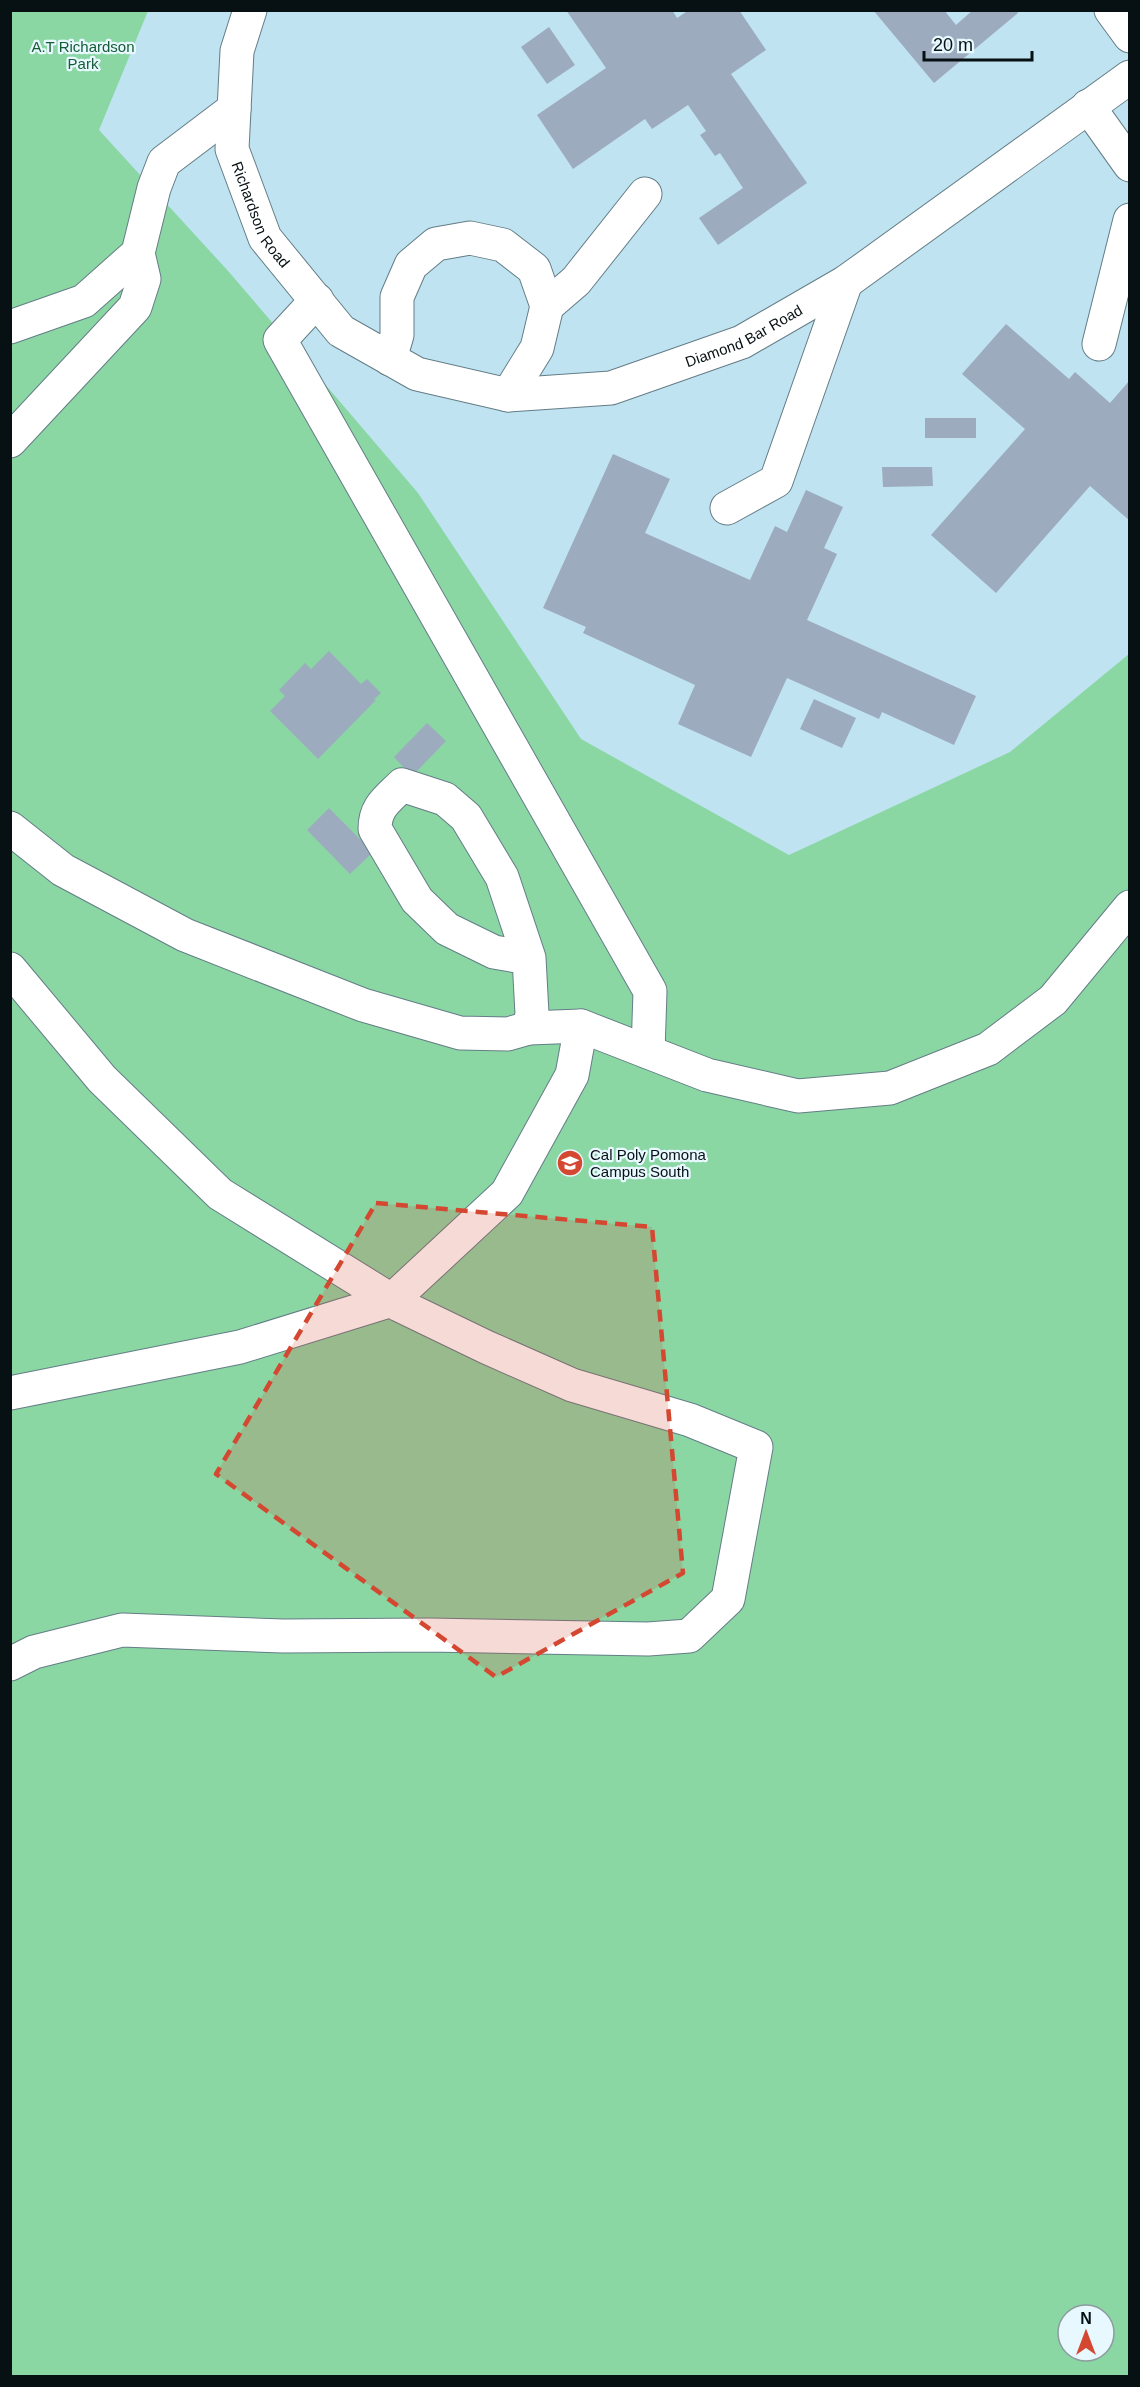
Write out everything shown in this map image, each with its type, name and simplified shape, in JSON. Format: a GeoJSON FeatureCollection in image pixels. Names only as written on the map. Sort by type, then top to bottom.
{"type":"FeatureCollection","features":[{"type":"Feature","properties":{"kind":"street","name":"Richardson Road"},"geometry":{"type":"LineString","coordinates":[[250,10],[237,51],[232,149],[265,238],[317,300]]}},
{"type":"Feature","properties":{"kind":"street"},"geometry":{"type":"LineString","coordinates":[[1111,10],[1130,36]]}},
{"type":"Feature","properties":{"kind":"street","name":"Diamond Bar Road"},"geometry":{"type":"LineString","coordinates":[[317,300],[341,331],[417,374],[508,395],[611,388],[742,342],[846,282],[1130,77]]}},
{"type":"Feature","properties":{"kind":"street"},"geometry":{"type":"LineString","coordinates":[[1088,106],[1130,165]]}},
{"type":"Feature","properties":{"kind":"street"},"geometry":{"type":"LineString","coordinates":[[10,441],[135,307],[144,279],[138,253],[154,188],[164,162],[234,109]]}},
{"type":"Feature","properties":{"kind":"street"},"geometry":{"type":"LineString","coordinates":[[547,306],[576,281],[645,194]]}},
{"type":"Feature","properties":{"kind":"street"},"geometry":{"type":"LineString","coordinates":[[1099,344],[1130,220]]}},
{"type":"Feature","properties":{"kind":"street"},"geometry":{"type":"LineString","coordinates":[[390,358],[398,335],[398,297],[411,265],[436,244],[470,238],[503,245],[534,269],[547,306],[537,348],[508,395]]}},
{"type":"Feature","properties":{"kind":"street"},"geometry":{"type":"LineString","coordinates":[[10,327],[84,301],[138,253]]}},
{"type":"Feature","properties":{"kind":"street"},"geometry":{"type":"LineString","coordinates":[[726,508],[776,481],[846,282]]}},
{"type":"Feature","properties":{"kind":"street"},"geometry":{"type":"LineString","coordinates":[[317,300],[280,340],[650,992],[648,1052]]}},
{"type":"Feature","properties":{"kind":"street"},"geometry":{"type":"LineString","coordinates":[[529,958],[494,952],[447,929],[417,900],[375,829],[375,816],[382,804],[402,785],[445,799],[466,817],[502,877],[529,958],[532,1014],[529,1028]]}},
{"type":"Feature","properties":{"kind":"street"},"geometry":{"type":"LineString","coordinates":[[10,828],[63,870],[185,935],[363,1005],[460,1033],[508,1034],[529,1028],[581,1026],[706,1075],[798,1096],[890,1089],[988,1049],[1053,1000],[1130,907]]}},
{"type":"Feature","properties":{"kind":"street"},"geometry":{"type":"LineString","coordinates":[[10,969],[102,1079],[220,1194],[392,1300],[486,1347],[572,1385],[690,1420],[756,1447],[728,1599],[689,1636],[648,1639],[429,1635],[283,1636],[122,1630],[34,1652],[10,1664]]}},
{"type":"Feature","properties":{"kind":"street"},"geometry":{"type":"LineString","coordinates":[[10,1393],[240,1347],[392,1300],[507,1193],[572,1075],[581,1026]]}},
{"type":"Feature","properties":{"kind":"highlighted area"},"geometry":{"type":"Polygon","coordinates":[[[376,1203],[652,1227],[683,1573],[496,1677],[216,1474],[376,1203]]]}},
{"type":"Feature","properties":{"kind":"shaded area","name":"Cal Poly Pomona Campus South"},"geometry":{"type":"Polygon","coordinates":[[[11,11],[1129,11],[1129,2376],[11,2376],[11,11]]]}},
{"type":"Feature","properties":{"kind":"green space","name":"Cal Poly Pomona Campus South"},"geometry":{"type":"Polygon","coordinates":[[[11,11],[148,11],[99,130],[229,272],[418,493],[581,739],[789,855],[1010,752],[1129,654],[1129,2376],[11,2376],[11,11]]]}},
{"type":"Feature","properties":{"kind":"building"},"geometry":{"type":"Polygon","coordinates":[[[566,10],[672,10],[677,18],[689,10],[739,10],[766,50],[731,74],[807,183],[718,245],[699,218],[743,188],[720,153],[715,156],[700,135],[706,131],[688,105],[652,129],[645,119],[573,169],[537,115],[606,68],[566,10]]]}},
{"type":"Feature","properties":{"kind":"building"},"geometry":{"type":"Polygon","coordinates":[[[873,10],[944,10],[956,25],[973,10],[1016,10],[1018,13],[934,83],[873,10]]]}},
{"type":"Feature","properties":{"kind":"building"},"geometry":{"type":"Polygon","coordinates":[[[549,27],[575,65],[547,84],[521,47],[549,27]]]}},
{"type":"Feature","properties":{"kind":"building"},"geometry":{"type":"Polygon","coordinates":[[[1006,324],[1069,379],[1075,372],[1110,403],[1130,380],[1130,521],[1090,486],[996,593],[931,535],[1025,429],[962,374],[1006,324]]]}},
{"type":"Feature","properties":{"kind":"building"},"geometry":{"type":"Polygon","coordinates":[[[925,418],[976,418],[976,438],[925,438],[925,418]]]}},
{"type":"Feature","properties":{"kind":"building"},"geometry":{"type":"Polygon","coordinates":[[[613,454],[670,479],[645,533],[750,580],[775,526],[787,532],[806,490],[843,507],[824,548],[837,554],[807,620],[976,696],[954,745],[882,712],[879,719],[787,678],[751,757],[678,724],[695,685],[583,633],[586,627],[543,608],[613,454]]]}},
{"type":"Feature","properties":{"kind":"building"},"geometry":{"type":"Polygon","coordinates":[[[882,467],[932,467],[933,486],[883,487],[882,467]]]}},
{"type":"Feature","properties":{"kind":"building"},"geometry":{"type":"Polygon","coordinates":[[[329,651],[361,684],[367,679],[381,693],[318,759],[270,711],[285,696],[279,690],[305,663],[311,669],[329,651]]]}},
{"type":"Feature","properties":{"kind":"building"},"geometry":{"type":"Polygon","coordinates":[[[814,699],[856,718],[842,748],[800,729],[814,699]]]}},
{"type":"Feature","properties":{"kind":"building"},"geometry":{"type":"Polygon","coordinates":[[[427,723],[446,741],[417,771],[407,771],[394,757],[427,723]]]}},
{"type":"Feature","properties":{"kind":"building"},"geometry":{"type":"Polygon","coordinates":[[[329,808],[373,852],[350,874],[307,830],[329,808]]]}},
{"type":"Feature","properties":{"kind":"place","name":"Cal Poly Pomona Campus South"},"geometry":{"type":"Point","coordinates":[570,1163]}},
{"type":"Feature","properties":{"kind":"park label","name":"A.T Richardson Park"},"geometry":{"type":"Point","coordinates":[83,54]}}]}
